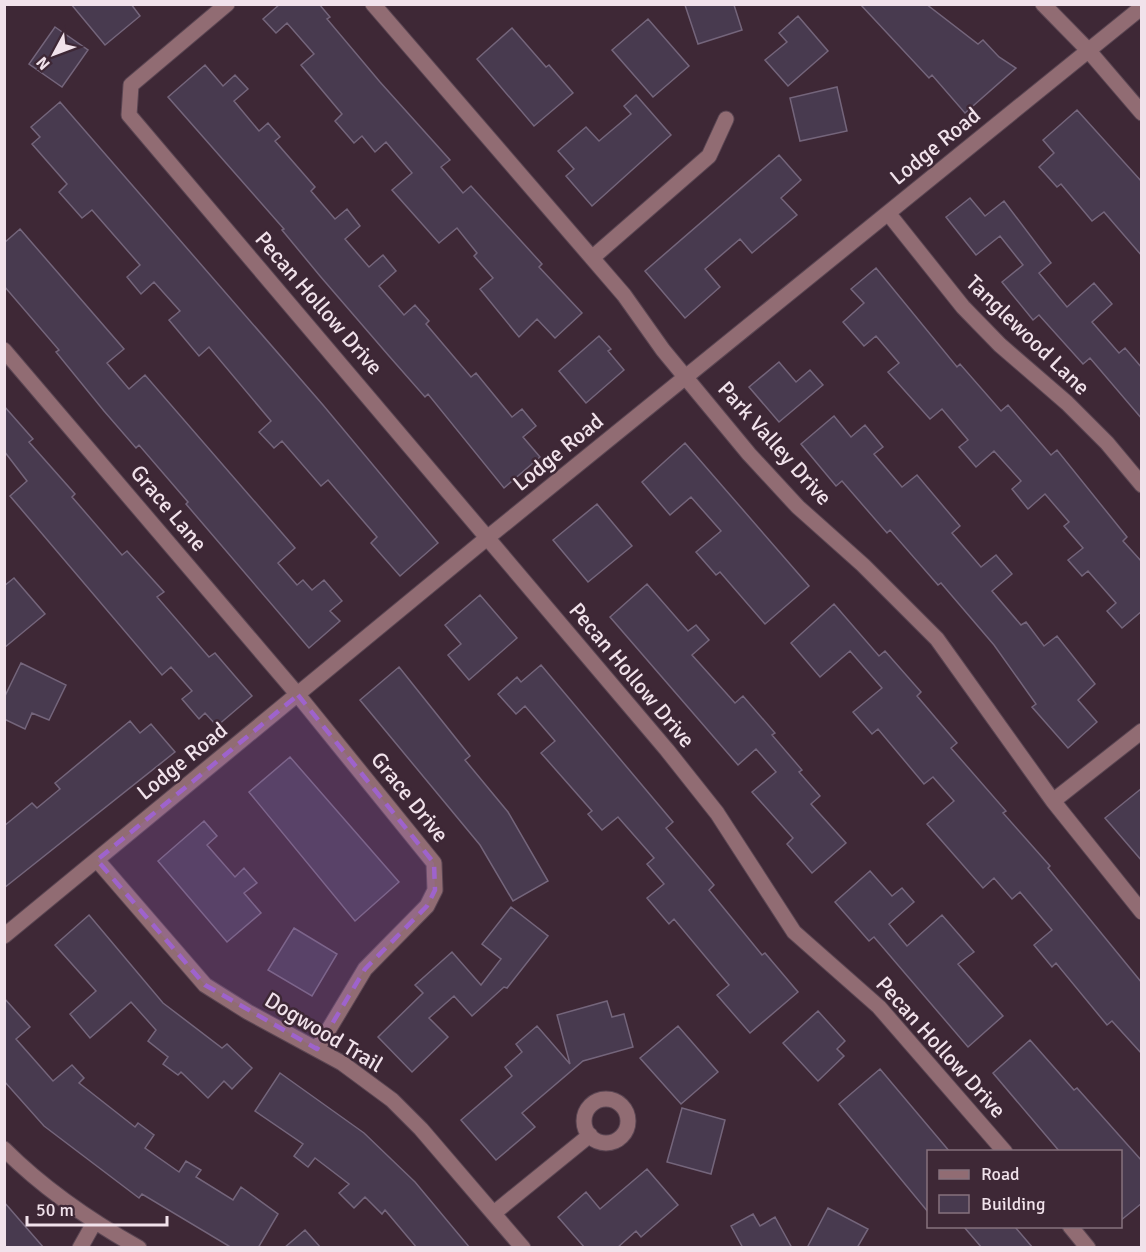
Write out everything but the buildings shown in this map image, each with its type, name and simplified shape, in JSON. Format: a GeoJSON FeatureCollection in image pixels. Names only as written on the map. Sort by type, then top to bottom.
{"type":"FeatureCollection","features":[{"type":"Feature","properties":{"kind":"street","name":"Pecan Hollow Drive"},"geometry":{"type":"LineString","coordinates":[[227,4],[131,85],[129,116],[717,813],[794,932],[879,1007],[1003,1150]]}},
{"type":"Feature","properties":{"kind":"street","name":"Park Valley Drive"},"geometry":{"type":"LineString","coordinates":[[373,4],[624,295],[663,350],[688,377],[749,454],[798,507],[863,565],[937,639],[1053,801],[1142,912]]}},
{"type":"Feature","properties":{"kind":"street"},"geometry":{"type":"LineString","coordinates":[[1043,4],[1088,50],[1142,113]]}},
{"type":"Feature","properties":{"kind":"street","name":"Lodge Road"},"geometry":{"type":"LineString","coordinates":[[4,936],[487,538],[1142,7]]}},
{"type":"Feature","properties":{"kind":"street"},"geometry":{"type":"LineString","coordinates":[[592,258],[709,156],[726,119]]}},
{"type":"Feature","properties":{"kind":"street","name":"Tanglewood Lane"},"geometry":{"type":"LineString","coordinates":[[888,213],[963,307],[1000,345],[1083,419],[1142,485]]}},
{"type":"Feature","properties":{"kind":"street","name":"Grace Lane"},"geometry":{"type":"LineString","coordinates":[[4,350],[298,695]]}},
{"type":"Feature","properties":{"kind":"street","name":"Grace Drive"},"geometry":{"type":"LineString","coordinates":[[298,695],[434,863],[435,890],[427,906],[365,969],[318,1049]]}},
{"type":"Feature","properties":{"kind":"street"},"geometry":{"type":"LineString","coordinates":[[1053,801],[1142,731]]}},
{"type":"Feature","properties":{"kind":"street","name":"Dogwood Trail"},"geometry":{"type":"LineString","coordinates":[[97,860],[205,985],[342,1063],[392,1100],[421,1129],[524,1248]]}},
{"type":"Feature","properties":{"kind":"street"},"geometry":{"type":"LineString","coordinates":[[494,1213],[590,1135]]}},
{"type":"Feature","properties":{"kind":"street"},"geometry":{"type":"LineString","coordinates":[[4,1149],[65,1203],[94,1223],[139,1248]]}},
{"type":"Feature","properties":{"kind":"street"},"geometry":{"type":"LineString","coordinates":[[80,1248],[94,1223]]}},
{"type":"Feature","properties":{"kind":"street"},"geometry":{"type":"LineString","coordinates":[[1071,1228],[1088,1248]]}},
{"type":"Feature","properties":{"kind":"highlighted area"},"geometry":{"type":"Polygon","coordinates":[[[298,695],[434,863],[435,890],[427,906],[365,969],[317,1049],[205,985],[97,860],[298,695]]]}}]}
